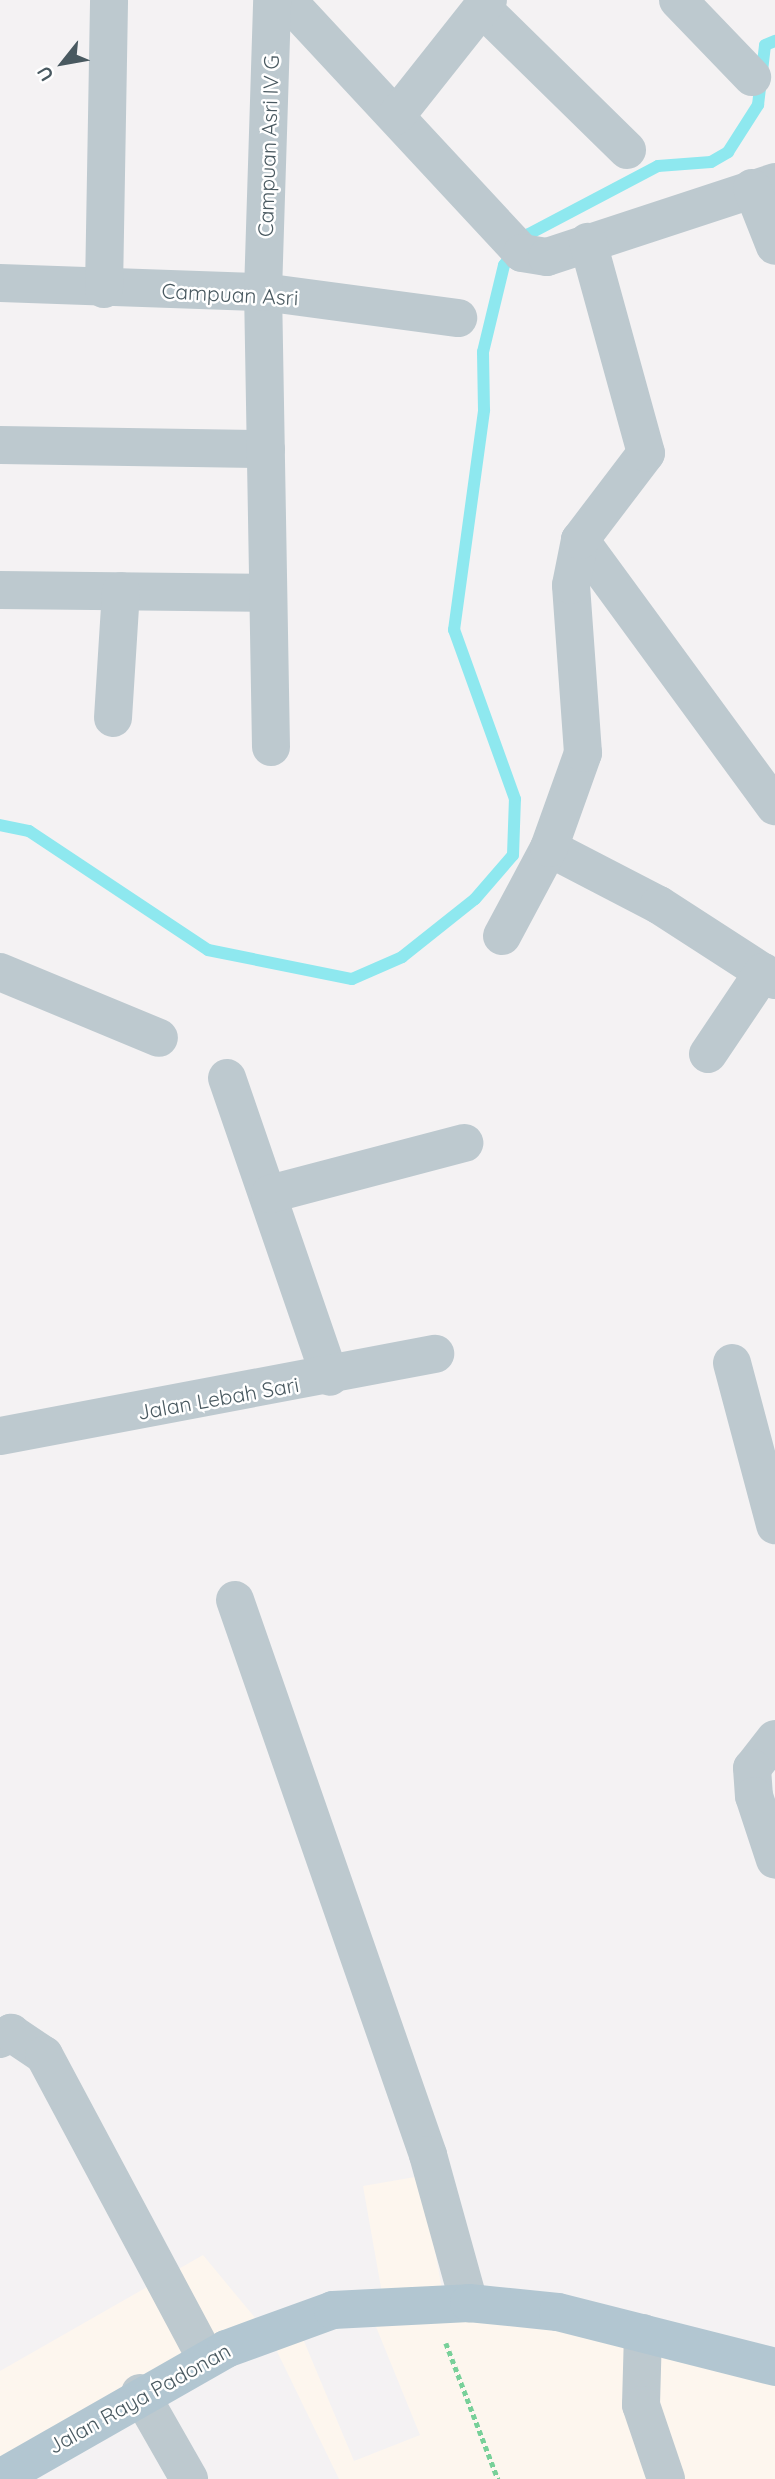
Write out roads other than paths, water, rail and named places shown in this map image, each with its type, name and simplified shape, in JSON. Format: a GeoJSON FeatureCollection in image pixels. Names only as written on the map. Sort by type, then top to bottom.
{"type":"FeatureCollection","features":[{"type":"Feature","properties":{"kind":"main road","name":"Jalan Raya Padonan"},"geometry":{"type":"LineString","coordinates":[[0,2477],[139,2393],[206,2360],[323,2312],[469,2303],[558,2312],[775,2367]]}},
{"type":"Feature","properties":{"kind":"street"},"geometry":{"type":"LineString","coordinates":[[104,284],[109,0]]}},
{"type":"Feature","properties":{"kind":"street","name":"Campuan Asri IV G"},"geometry":{"type":"LineString","coordinates":[[271,747],[263,292],[273,0]]}},
{"type":"Feature","properties":{"kind":"street"},"geometry":{"type":"LineString","coordinates":[[287,0],[522,253],[547,257],[764,185],[775,246]]}},
{"type":"Feature","properties":{"kind":"street"},"geometry":{"type":"LineString","coordinates":[[678,0],[752,77]]}},
{"type":"Feature","properties":{"kind":"street"},"geometry":{"type":"LineString","coordinates":[[396,116],[485,4],[626,150]]}},
{"type":"Feature","properties":{"kind":"street"},"geometry":{"type":"LineString","coordinates":[[502,936],[549,848],[583,753],[571,585],[580,540],[638,471],[647,438],[588,242]]}},
{"type":"Feature","properties":{"kind":"street","name":"Campuan Asri"},"geometry":{"type":"LineString","coordinates":[[0,283],[104,284],[263,292],[458,318]]}},
{"type":"Feature","properties":{"kind":"street"},"geometry":{"type":"LineString","coordinates":[[0,445],[266,449]]}},
{"type":"Feature","properties":{"kind":"street"},"geometry":{"type":"LineString","coordinates":[[580,540],[775,806]]}},
{"type":"Feature","properties":{"kind":"street"},"geometry":{"type":"LineString","coordinates":[[0,590],[268,593]]}},
{"type":"Feature","properties":{"kind":"street"},"geometry":{"type":"LineString","coordinates":[[113,718],[121,591]]}},
{"type":"Feature","properties":{"kind":"street"},"geometry":{"type":"LineString","coordinates":[[549,848],[659,905],[769,976],[708,1054]]}},
{"type":"Feature","properties":{"kind":"street"},"geometry":{"type":"LineString","coordinates":[[0,972],[159,1038]]}},
{"type":"Feature","properties":{"kind":"street"},"geometry":{"type":"LineString","coordinates":[[227,1078],[270,1194],[330,1377]]}},
{"type":"Feature","properties":{"kind":"street"},"geometry":{"type":"LineString","coordinates":[[270,1194],[464,1143]]}},
{"type":"Feature","properties":{"kind":"street","name":"Jalan Lebah Sari"},"geometry":{"type":"LineString","coordinates":[[0,1436],[330,1377],[435,1354]]}},
{"type":"Feature","properties":{"kind":"street"},"geometry":{"type":"LineString","coordinates":[[732,1363],[767,1470],[775,1525]]}},
{"type":"Feature","properties":{"kind":"street"},"geometry":{"type":"LineString","coordinates":[[235,1600],[428,2155],[469,2303]]}},
{"type":"Feature","properties":{"kind":"street"},"geometry":{"type":"LineString","coordinates":[[775,1739],[752,1768],[754,1796],[775,1860]]}},
{"type":"Feature","properties":{"kind":"street"},"geometry":{"type":"LineString","coordinates":[[0,2039],[11,2033],[44,2055],[206,2360]]}},
{"type":"Feature","properties":{"kind":"street"},"geometry":{"type":"LineString","coordinates":[[643,2333],[641,2405],[666,2479]]}},
{"type":"Feature","properties":{"kind":"street"},"geometry":{"type":"LineString","coordinates":[[139,2393],[188,2479]]}},
{"type":"Feature","properties":{"kind":"waterway"},"geometry":{"type":"LineString","coordinates":[[0,825],[29,831],[208,950],[352,979],[402,957],[475,899],[513,855],[515,799],[454,630],[484,410],[483,352],[504,265],[527,235],[658,166],[711,162],[728,152],[758,105],[765,45],[775,41]]}}]}
